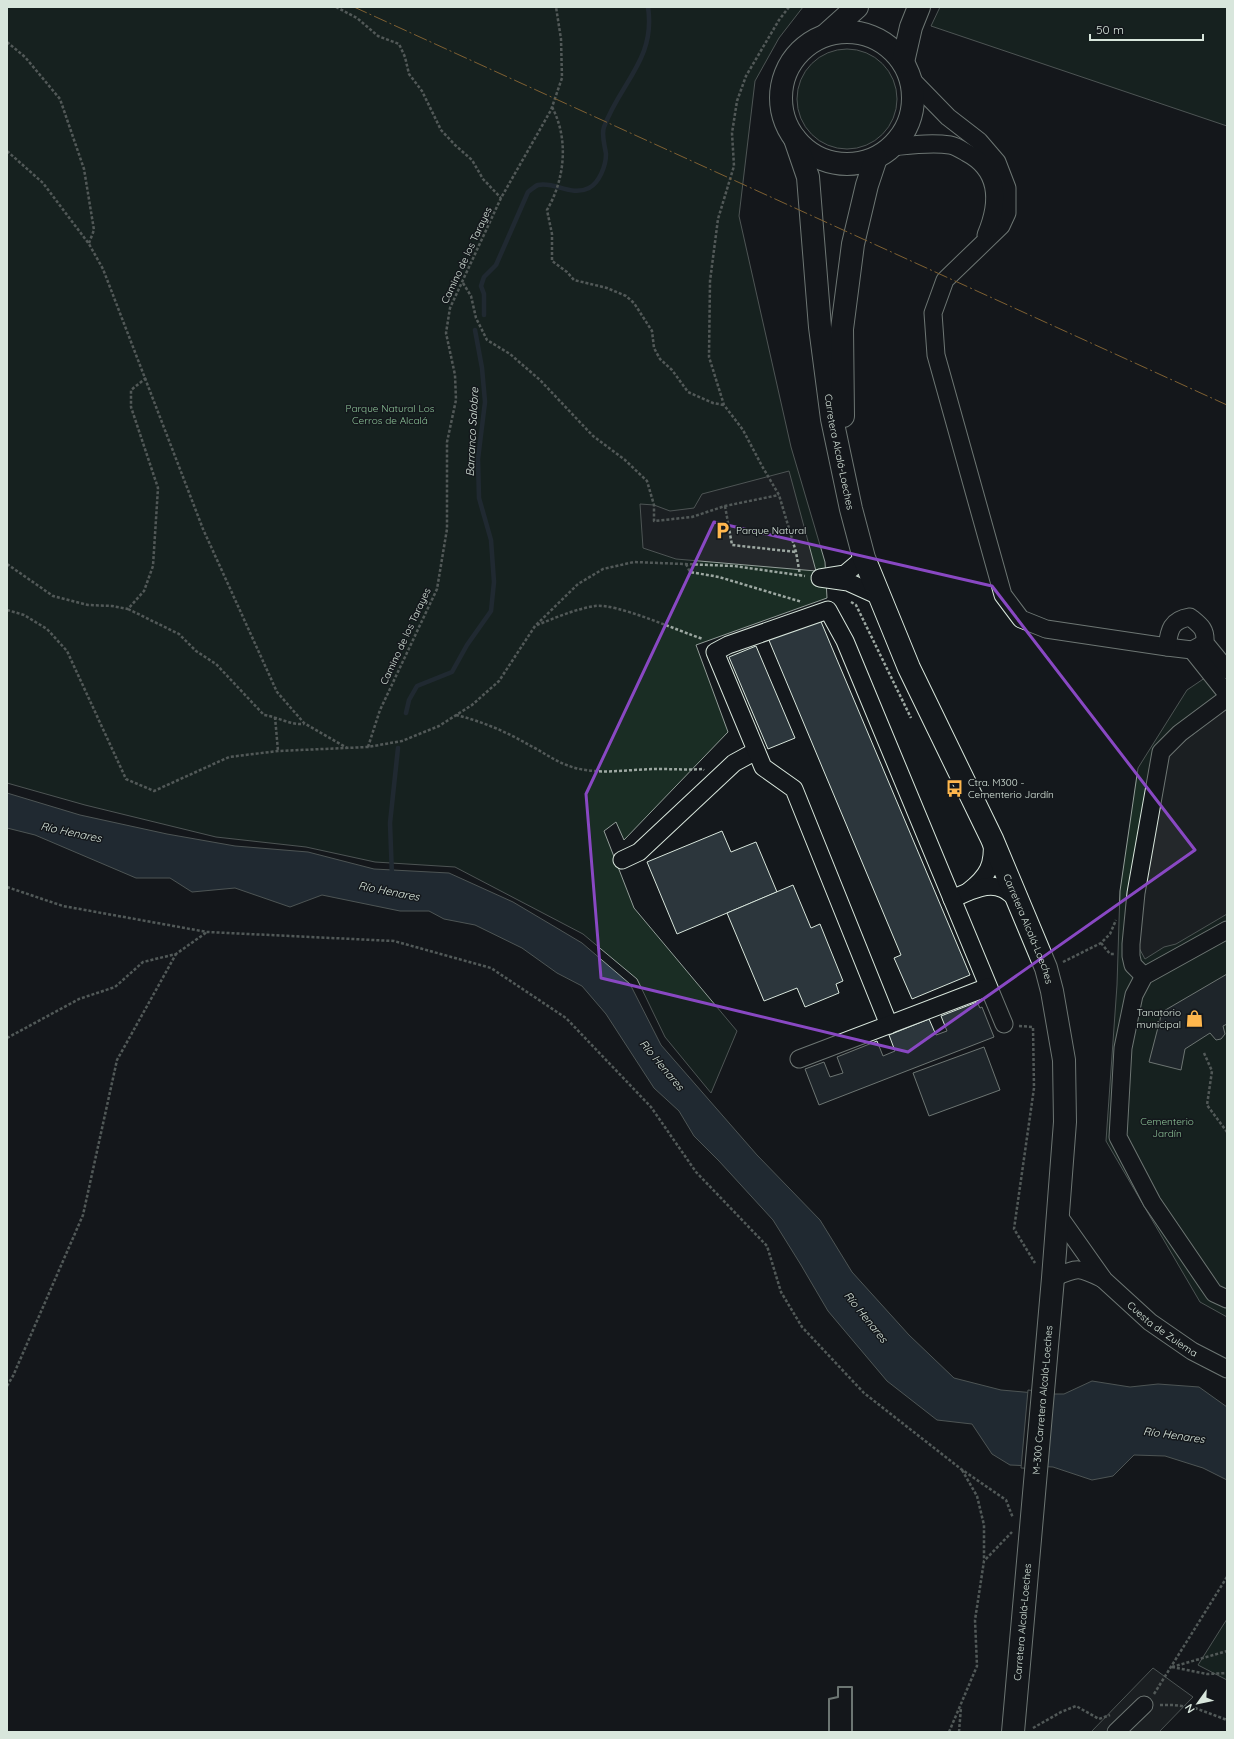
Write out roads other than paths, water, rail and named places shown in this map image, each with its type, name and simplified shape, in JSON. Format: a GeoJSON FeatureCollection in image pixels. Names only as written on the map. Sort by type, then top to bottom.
{"type":"FeatureCollection","features":[{"type":"Feature","properties":{"kind":"main road"},"geometry":{"type":"LineString","coordinates":[[857,7],[827,34],[808,43],[793,59],[784,78],[780,99],[784,120],[795,139],[812,154],[832,163],[855,164],[884,152],[904,132],[911,115],[914,96],[907,70],[912,27],[919,7]]}},
{"type":"Feature","properties":{"kind":"main road"},"geometry":{"type":"LineString","coordinates":[[827,34],[849,31],[870,35],[889,46],[907,70]]}},
{"type":"Feature","properties":{"kind":"main road","name":"Carretera Alcalá-Loeches"},"geometry":{"type":"LineString","coordinates":[[795,139],[808,177],[820,327],[831,411],[851,509]]}},
{"type":"Feature","properties":{"kind":"main road","name":"Carretera Alcalá-Loeches"},"geometry":{"type":"LineString","coordinates":[[851,509],[843,417],[842,329],[853,244],[867,185],[884,152]]}},
{"type":"Feature","properties":{"kind":"main road"},"geometry":{"type":"LineString","coordinates":[[851,509],[864,558],[879,596]]}},
{"type":"Feature","properties":{"kind":"main road","name":"Carretera Alcalá-Loeches"},"geometry":{"type":"LineString","coordinates":[[879,596],[909,668],[992,839],[1019,900],[1046,968],[1052,991],[1064,1060],[1065,1122],[1058,1215],[1048,1279]]}},
{"type":"Feature","properties":{"kind":"main road","name":"M-300 Carretera Alcalá-Loeches"},"geometry":{"type":"LineString","coordinates":[[1023,1516],[1048,1279]]}},
{"type":"Feature","properties":{"kind":"main road","name":"Carretera Alcalá-Loeches"},"geometry":{"type":"LineString","coordinates":[[1023,1516],[1023,1730]]}},
{"type":"Feature","properties":{"kind":"street"},"geometry":{"type":"LineString","coordinates":[[907,70],[948,117],[979,141],[997,162],[1007,188],[1007,213],[1000,226],[945,280],[933,313],[936,355],[1003,596],[1020,618],[1046,629],[1167,647],[1198,646],[1227,670]]}},
{"type":"Feature","properties":{"kind":"street"},"geometry":{"type":"LineString","coordinates":[[884,152],[921,144],[951,145],[977,158],[991,179],[996,198],[992,221],[982,245]]}},
{"type":"Feature","properties":{"kind":"street"},"geometry":{"type":"LineString","coordinates":[[864,558],[845,574],[820,578],[848,582],[879,596]]}},
{"type":"Feature","properties":{"kind":"street"},"geometry":{"type":"LineString","coordinates":[[889,1025],[794,789],[763,767],[715,652],[728,645],[828,610],[845,641],[1004,1024]]}},
{"type":"Feature","properties":{"kind":"street"},"geometry":{"type":"LineString","coordinates":[[1167,647],[1169,633],[1174,624],[1180,619],[1190,617],[1199,624],[1206,633],[1198,646]]}},
{"type":"Feature","properties":{"kind":"street"},"geometry":{"type":"LineString","coordinates":[[1198,646],[1227,694]]}},
{"type":"Feature","properties":{"kind":"street"},"geometry":{"type":"LineString","coordinates":[[1144,976],[1134,965],[1131,956],[1131,944],[1136,893],[1161,752],[1180,733],[1227,698]]}},
{"type":"Feature","properties":{"kind":"street"},"geometry":{"type":"LineString","coordinates":[[622,860],[639,852],[734,763],[756,751]]}},
{"type":"Feature","properties":{"kind":"street"},"geometry":{"type":"LineString","coordinates":[[952,899],[969,891],[978,884],[989,870],[993,854],[992,839]]}},
{"type":"Feature","properties":{"kind":"street"},"geometry":{"type":"LineString","coordinates":[[969,891],[994,886],[1003,889],[1019,900]]}},
{"type":"Feature","properties":{"kind":"street"},"geometry":{"type":"LineString","coordinates":[[1227,930],[1144,976],[1134,996],[1123,1048],[1118,1137],[1152,1202],[1214,1293],[1227,1299]]}},
{"type":"Feature","properties":{"kind":"street"},"geometry":{"type":"LineString","coordinates":[[799,1059],[988,987]]}},
{"type":"Feature","properties":{"kind":"street"},"geometry":{"type":"LineString","coordinates":[[1058,1215],[1104,1280]]}},
{"type":"Feature","properties":{"kind":"street"},"geometry":{"type":"LineString","coordinates":[[1048,1279],[1070,1271],[1083,1269],[1104,1280]]}},
{"type":"Feature","properties":{"kind":"street","name":"Cuesta de Zulema"},"geometry":{"type":"LineString","coordinates":[[1104,1280],[1150,1322],[1171,1338],[1192,1351],[1227,1369]]}},
{"type":"Feature","properties":{"kind":"street"},"geometry":{"type":"LineString","coordinates":[[1116,1732],[1147,1702]]}},
{"type":"Feature","properties":{"kind":"water","name":"Río Henares"},"geometry":{"type":"Polygon","coordinates":[[[7,793],[80,815],[167,834],[235,846],[308,852],[374,869],[449,873],[513,902],[582,943],[630,984],[661,1045],[757,1155],[820,1220],[852,1272],[909,1335],[954,1378],[1001,1390],[1046,1394],[1064,1394],[1092,1381],[1130,1387],[1158,1384],[1199,1387],[1227,1407],[1227,1480],[1203,1468],[1165,1456],[1134,1455],[1113,1476],[1092,1480],[1053,1467],[1010,1465],[992,1454],[972,1424],[937,1420],[887,1381],[828,1311],[773,1220],[694,1136],[679,1111],[654,1088],[606,1014],[582,986],[557,973],[522,948],[475,925],[444,919],[429,911],[400,911],[322,895],[290,907],[235,888],[192,892],[170,878],[136,878],[35,835],[7,828],[7,793]]]}},
{"type":"Feature","properties":{"kind":"waterway","name":"Barranco Salobre"},"geometry":{"type":"LineString","coordinates":[[484,315],[484,294],[481,286],[484,277],[496,265],[528,192],[538,185],[544,184],[569,190],[582,190],[593,186],[599,178],[605,164],[606,154],[603,130],[611,111],[642,56],[647,42],[649,25],[648,7]]}},
{"type":"Feature","properties":{"kind":"waterway","name":"Barranco Salobre"},"geometry":{"type":"LineString","coordinates":[[406,713],[409,700],[417,686],[452,672],[467,645],[491,611],[494,582],[491,540],[479,498],[478,459],[485,402],[482,368],[475,330]]}},
{"type":"Feature","properties":{"kind":"waterway","name":"Barranco Salobre"},"geometry":{"type":"LineString","coordinates":[[392,876],[390,823],[398,748]]}},
{"type":"Feature","properties":{"kind":"place","name":"Parque Natural"},"geometry":{"type":"Point","coordinates":[723,530]}},
{"type":"Feature","properties":{"kind":"place","name":"Ctra. M300 - Cementerio Jardín"},"geometry":{"type":"Point","coordinates":[955,788]}},
{"type":"Feature","properties":{"kind":"place","name":"Tanatorio municipal"},"geometry":{"type":"Point","coordinates":[1194,1018]}},
{"type":"Feature","properties":{"kind":"park label","name":"Parque Natural Los Cerros de Alcalá"},"geometry":{"type":"Point","coordinates":[390,414]}},
{"type":"Feature","properties":{"kind":"park label","name":"Cementerio Jardín"},"geometry":{"type":"Point","coordinates":[1167,1126]}}]}
